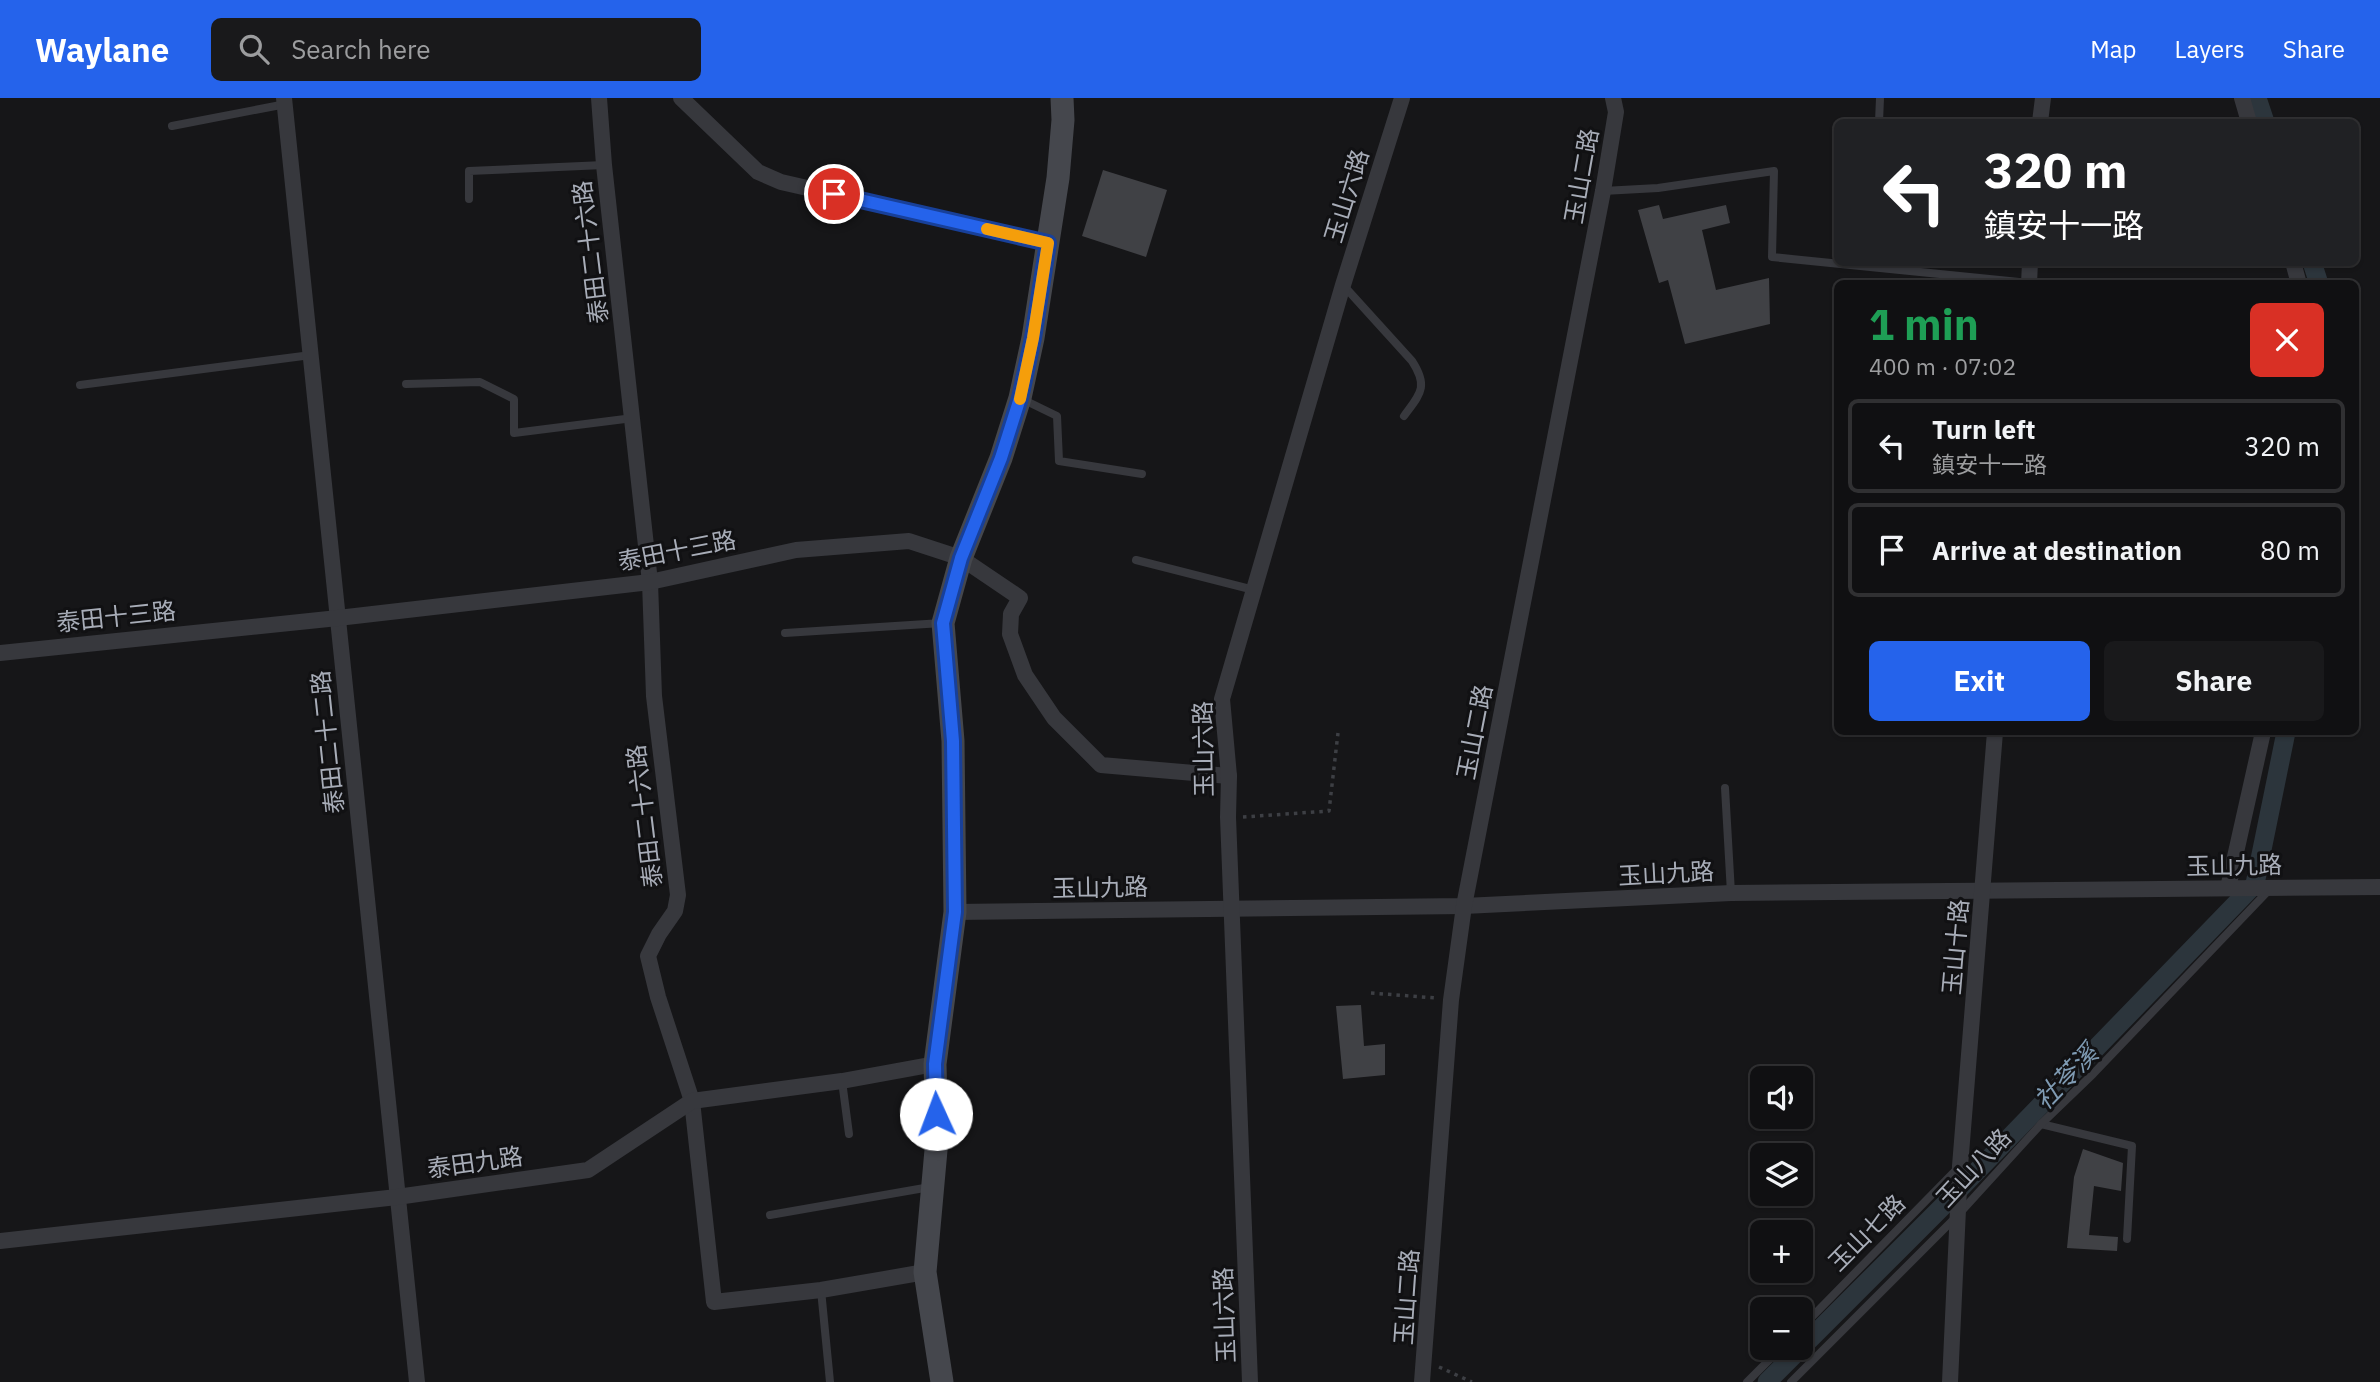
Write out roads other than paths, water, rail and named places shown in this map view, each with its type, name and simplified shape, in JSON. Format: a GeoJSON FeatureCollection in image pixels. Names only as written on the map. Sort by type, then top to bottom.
{"type":"FeatureCollection","features":[{"type":"Feature","properties":{"kind":"street","name":"泰田二十六路"},"geometry":{"type":"LineString","coordinates":[[599,98],[650,582],[654,696],[678,895],[675,911],[648,956],[658,997],[692,1101],[714,1302],[821,1290],[925,1272]]}},
{"type":"Feature","properties":{"kind":"street"},"geometry":{"type":"LineString","coordinates":[[681,98],[758,172],[781,182],[1048,243]]}},
{"type":"Feature","properties":{"kind":"street"},"geometry":{"type":"LineString","coordinates":[[942,1382],[925,1272],[937,1139],[935,1064],[955,912],[953,741],[943,623],[961,558],[1001,458],[1020,398],[1033,338],[1058,178],[1062,98]]}},
{"type":"Feature","properties":{"kind":"street","name":"玉山六路"},"geometry":{"type":"LineString","coordinates":[[1250,1382],[1228,776],[1222,699],[1343,285],[1402,98]]}},
{"type":"Feature","properties":{"kind":"street","name":"玉山二路"},"geometry":{"type":"LineString","coordinates":[[1422,1382],[1451,1000],[1464,906],[1603,191],[1616,112],[1613,98]]}},
{"type":"Feature","properties":{"kind":"street"},"geometry":{"type":"LineString","coordinates":[[2040,119],[2042,98]]}},
{"type":"Feature","properties":{"kind":"street"},"geometry":{"type":"LineString","coordinates":[[2242,98],[2248,119]]}},
{"type":"Feature","properties":{"kind":"street","name":"泰田二十二路"},"geometry":{"type":"LineString","coordinates":[[285,101],[417,1382]]}},
{"type":"Feature","properties":{"kind":"street","name":"泰田十三路"},"geometry":{"type":"LineString","coordinates":[[0,653],[650,582],[796,550],[909,541],[961,558],[1020,598],[1011,614],[1010,634],[1025,674],[1054,718],[1101,765],[1228,776]]}},
{"type":"Feature","properties":{"kind":"street","name":"玉山十路"},"geometry":{"type":"LineString","coordinates":[[1957,1216],[1996,735]]}},
{"type":"Feature","properties":{"kind":"street"},"geometry":{"type":"LineString","coordinates":[[2228,888],[2262,735]]}},
{"type":"Feature","properties":{"kind":"street","name":"玉山九路"},"geometry":{"type":"LineString","coordinates":[[955,912],[1464,906],[1731,893],[2380,887]]}},
{"type":"Feature","properties":{"kind":"street","name":"泰田九路"},"geometry":{"type":"LineString","coordinates":[[0,1241],[397,1197],[587,1170],[692,1101],[842,1081],[935,1064]]}},
{"type":"Feature","properties":{"kind":"street"},"geometry":{"type":"LineString","coordinates":[[1950,1382],[1957,1216]]}},
{"type":"Feature","properties":{"kind":"lane"},"geometry":{"type":"LineString","coordinates":[[1880,98],[1880,119]]}},
{"type":"Feature","properties":{"kind":"lane"},"geometry":{"type":"LineString","coordinates":[[172,126],[285,101]]}},
{"type":"Feature","properties":{"kind":"lane"},"geometry":{"type":"LineString","coordinates":[[470,199],[469,171],[604,165]]}},
{"type":"Feature","properties":{"kind":"lane"},"geometry":{"type":"LineString","coordinates":[[1603,191],[1658,188],[1774,171],[1772,257],[1834,264]]}},
{"type":"Feature","properties":{"kind":"lane"},"geometry":{"type":"LineString","coordinates":[[1858,266],[1991,280]]}},
{"type":"Feature","properties":{"kind":"lane"},"geometry":{"type":"LineString","coordinates":[[1343,285],[1412,361],[1420,374],[1422,392],[1404,416]]}},
{"type":"Feature","properties":{"kind":"lane"},"geometry":{"type":"LineString","coordinates":[[80,385],[311,355]]}},
{"type":"Feature","properties":{"kind":"lane"},"geometry":{"type":"LineString","coordinates":[[406,384],[480,382],[513,399],[514,433],[633,418]]}},
{"type":"Feature","properties":{"kind":"lane"},"geometry":{"type":"LineString","coordinates":[[1020,398],[1057,416],[1059,461],[1142,474]]}},
{"type":"Feature","properties":{"kind":"lane"},"geometry":{"type":"LineString","coordinates":[[1136,560],[1254,590]]}},
{"type":"Feature","properties":{"kind":"lane"},"geometry":{"type":"LineString","coordinates":[[785,634],[943,623]]}},
{"type":"Feature","properties":{"kind":"lane"},"geometry":{"type":"LineString","coordinates":[[1725,788],[1731,893]]}},
{"type":"Feature","properties":{"kind":"lane","name":"玉山八路"},"geometry":{"type":"LineString","coordinates":[[1791,1382],[1957,1216],[2041,1124],[2093,1074],[2264,888]]}},
{"type":"Feature","properties":{"kind":"lane"},"geometry":{"type":"LineString","coordinates":[[842,1081],[849,1134]]}},
{"type":"Feature","properties":{"kind":"lane"},"geometry":{"type":"LineString","coordinates":[[2041,1124],[2132,1146],[2127,1239]]}},
{"type":"Feature","properties":{"kind":"lane","name":"玉山七路"},"geometry":{"type":"LineString","coordinates":[[1813,1316],[1960,1166]]}},
{"type":"Feature","properties":{"kind":"lane"},"geometry":{"type":"LineString","coordinates":[[770,1214],[934,1187]]}},
{"type":"Feature","properties":{"kind":"lane"},"geometry":{"type":"LineString","coordinates":[[821,1290],[830,1382]]}},
{"type":"Feature","properties":{"kind":"lane"},"geometry":{"type":"LineString","coordinates":[[1747,1382],[1769,1360]]}},
{"type":"Feature","properties":{"kind":"waterway","name":"社苓溪"},"geometry":{"type":"LineString","coordinates":[[2257,98],[2264,119]]}},
{"type":"Feature","properties":{"kind":"waterway","name":"社苓溪"},"geometry":{"type":"LineString","coordinates":[[2313,266],[2318,280]]}},
{"type":"Feature","properties":{"kind":"waterway","name":"社苓溪"},"geometry":{"type":"LineString","coordinates":[[1767,1382],[1946,1203],[2255,884],[2285,735]]}}]}
